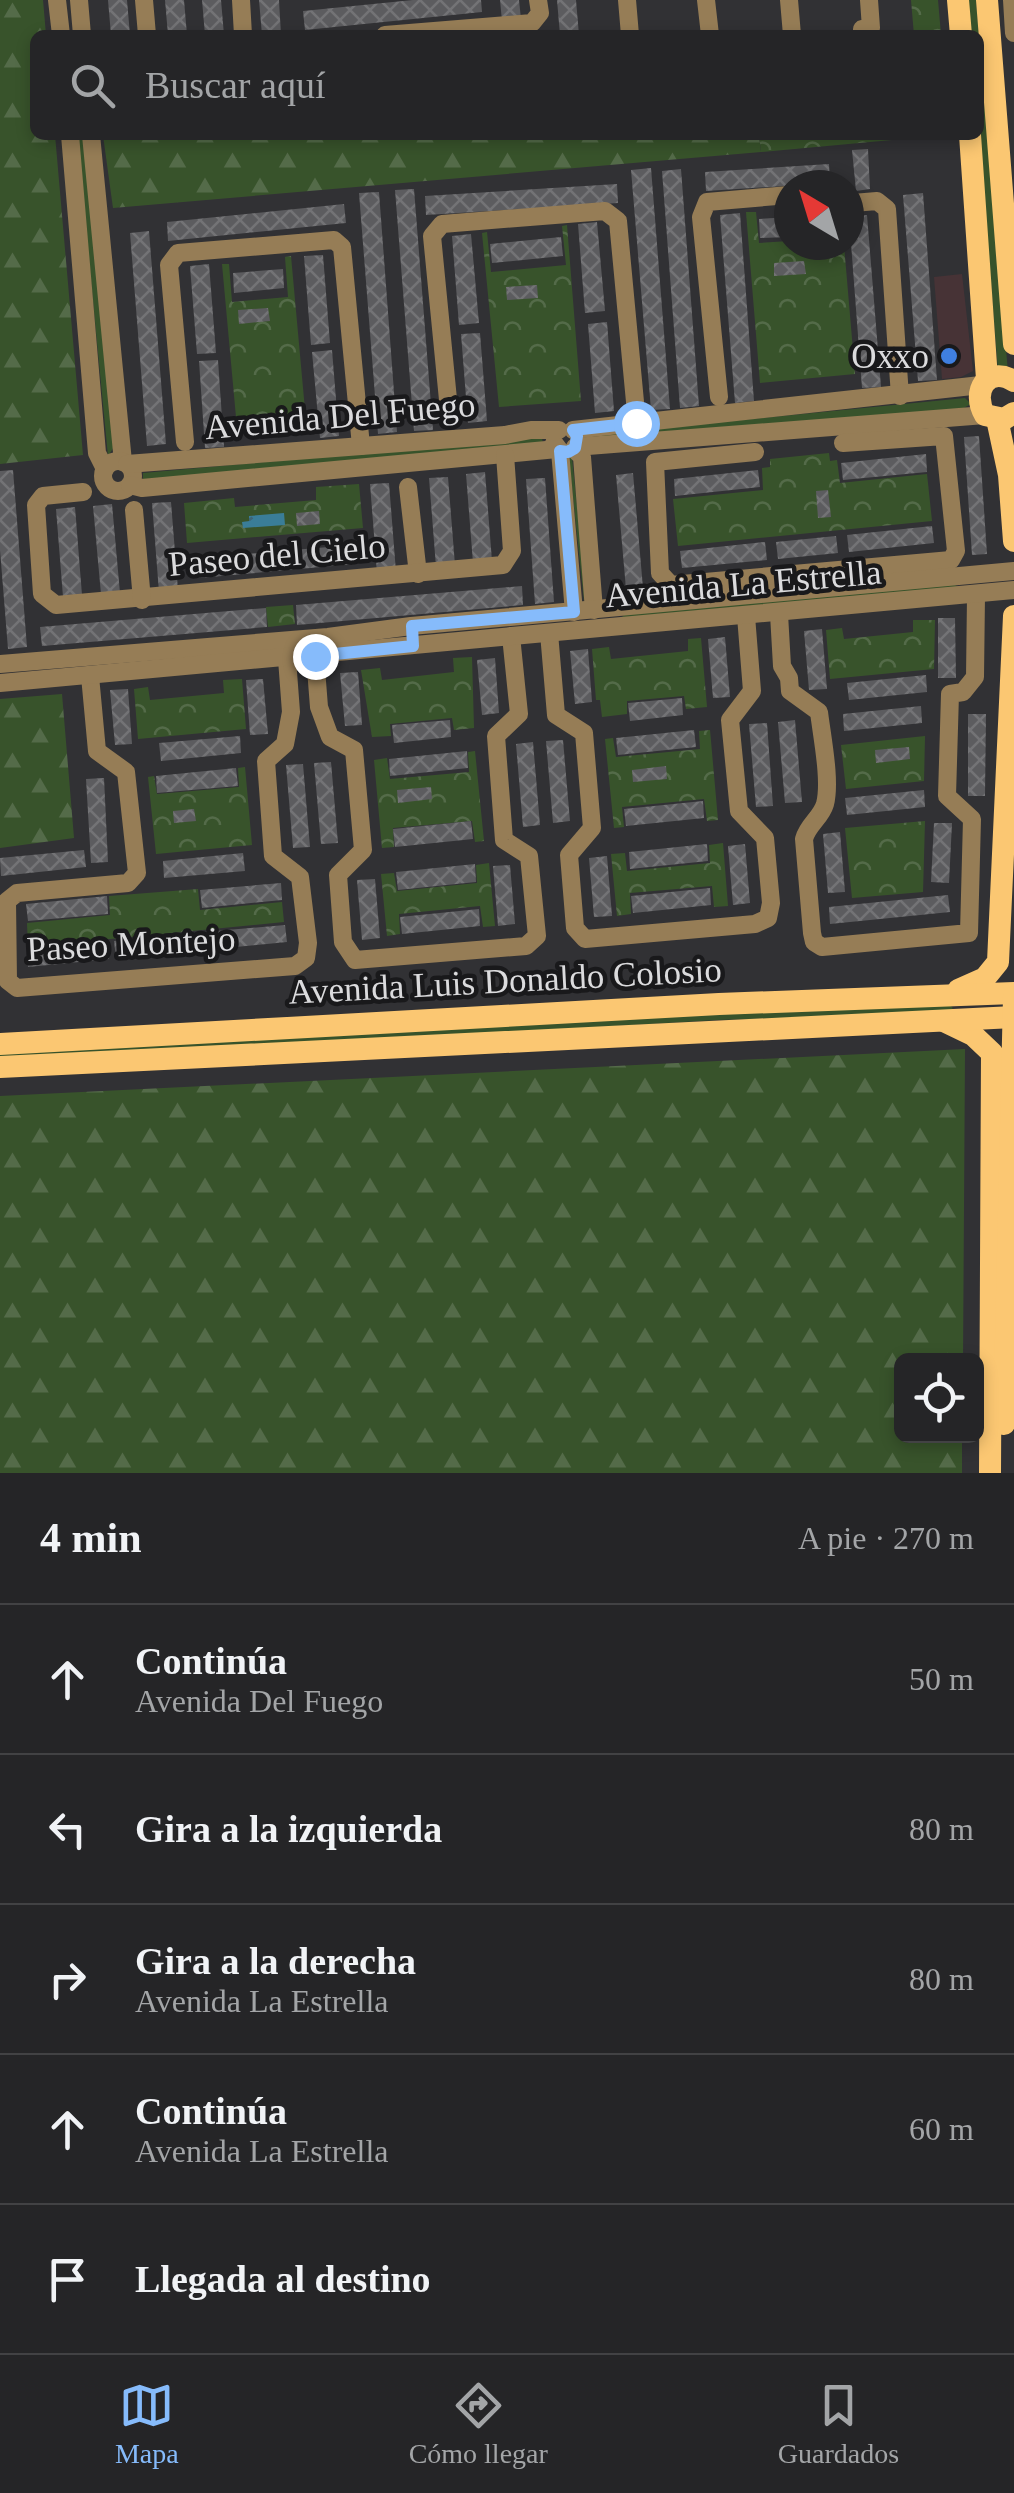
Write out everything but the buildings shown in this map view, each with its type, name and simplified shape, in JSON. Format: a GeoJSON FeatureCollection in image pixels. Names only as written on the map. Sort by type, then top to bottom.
{"type":"FeatureCollection","features":[{"type":"Feature","properties":{"kind":"main road"},"geometry":{"type":"LineString","coordinates":[[958,0],[961,30]]}},
{"type":"Feature","properties":{"kind":"main road"},"geometry":{"type":"LineString","coordinates":[[987,0],[1012,260],[1014,344]]}},
{"type":"Feature","properties":{"kind":"main road"},"geometry":{"type":"LineString","coordinates":[[970,140],[984,382],[978,399],[999,416],[1014,541]]}},
{"type":"Feature","properties":{"kind":"main road"},"geometry":{"type":"LineString","coordinates":[[984,382],[999,376],[1014,381]]}},
{"type":"Feature","properties":{"kind":"main road"},"geometry":{"type":"LineString","coordinates":[[938,996],[985,978],[998,962],[1014,616]]}},
{"type":"Feature","properties":{"kind":"main road"},"geometry":{"type":"LineString","coordinates":[[1001,1473],[1014,995]]}},
{"type":"Feature","properties":{"kind":"main road","name":"Avenida Luis Donaldo Colosio"},"geometry":{"type":"LineString","coordinates":[[0,1044],[720,1004],[1014,995]]}},
{"type":"Feature","properties":{"kind":"main road","name":"Avenida Luis Donaldo Colosio"},"geometry":{"type":"LineString","coordinates":[[0,1067],[1014,1018]]}},
{"type":"Feature","properties":{"kind":"main road"},"geometry":{"type":"LineString","coordinates":[[943,1020],[973,1035],[992,1053],[990,1473]]}},
{"type":"Feature","properties":{"kind":"street"},"geometry":{"type":"LineString","coordinates":[[57,0],[60,30]]}},
{"type":"Feature","properties":{"kind":"street"},"geometry":{"type":"LineString","coordinates":[[79,0],[82,30]]}},
{"type":"Feature","properties":{"kind":"street"},"geometry":{"type":"LineString","coordinates":[[144,0],[147,30]]}},
{"type":"Feature","properties":{"kind":"street"},"geometry":{"type":"LineString","coordinates":[[241,0],[244,30]]}},
{"type":"Feature","properties":{"kind":"street"},"geometry":{"type":"LineString","coordinates":[[446,30],[532,23],[540,13],[538,0]]}},
{"type":"Feature","properties":{"kind":"street"},"geometry":{"type":"LineString","coordinates":[[627,0],[630,30]]}},
{"type":"Feature","properties":{"kind":"street"},"geometry":{"type":"LineString","coordinates":[[706,0],[709,30]]}},
{"type":"Feature","properties":{"kind":"street"},"geometry":{"type":"LineString","coordinates":[[789,0],[792,30]]}},
{"type":"Feature","properties":{"kind":"street"},"geometry":{"type":"LineString","coordinates":[[862,29],[871,28],[869,0]]}},
{"type":"Feature","properties":{"kind":"street"},"geometry":{"type":"LineString","coordinates":[[1012,0],[1014,32]]}},
{"type":"Feature","properties":{"kind":"street"},"geometry":{"type":"LineString","coordinates":[[70,140],[97,453],[118,465],[133,477],[122,491],[112,490],[103,478],[118,465]]}},
{"type":"Feature","properties":{"kind":"street"},"geometry":{"type":"LineString","coordinates":[[91,140],[118,465]]}},
{"type":"Feature","properties":{"kind":"street"},"geometry":{"type":"LineString","coordinates":[[719,396],[701,198],[774,196]]}},
{"type":"Feature","properties":{"kind":"street"},"geometry":{"type":"LineString","coordinates":[[864,201],[877,201],[887,209],[899,392]]}},
{"type":"Feature","properties":{"kind":"street"},"geometry":{"type":"LineString","coordinates":[[450,420],[432,236],[442,224],[606,211],[618,221],[636,418]]}},
{"type":"Feature","properties":{"kind":"street"},"geometry":{"type":"LineString","coordinates":[[185,442],[169,264],[178,252],[334,240],[342,247],[361,441]]}},
{"type":"Feature","properties":{"kind":"street","name":"Avenida Del Fuego"},"geometry":{"type":"LineString","coordinates":[[130,485],[142,488],[505,461],[636,418],[984,382]]}},
{"type":"Feature","properties":{"kind":"street","name":"Avenida Del Fuego"},"geometry":{"type":"LineString","coordinates":[[118,465],[361,441],[531,430],[566,443],[847,424],[944,429],[999,416]]}},
{"type":"Feature","properties":{"kind":"street"},"geometry":{"type":"LineString","coordinates":[[755,452],[654,462],[660,574],[672,585],[952,560],[956,551],[944,429],[843,444]]}},
{"type":"Feature","properties":{"kind":"street"},"geometry":{"type":"LineString","coordinates":[[566,443],[582,457],[594,610]]}},
{"type":"Feature","properties":{"kind":"street"},"geometry":{"type":"LineString","coordinates":[[566,443],[574,612]]}},
{"type":"Feature","properties":{"kind":"street","name":"Paseo del Cielo"},"geometry":{"type":"LineString","coordinates":[[83,492],[43,496],[36,505],[42,594],[56,605],[503,565],[512,551],[505,461]]}},
{"type":"Feature","properties":{"kind":"street","name":"Paseo del Cielo"},"geometry":{"type":"LineString","coordinates":[[408,487],[418,574]]}},
{"type":"Feature","properties":{"kind":"street","name":"Paseo del Cielo"},"geometry":{"type":"LineString","coordinates":[[134,510],[142,600]]}},
{"type":"Feature","properties":{"kind":"street","name":"Avenida La Estrella"},"geometry":{"type":"LineString","coordinates":[[0,664],[215,656],[412,626],[1014,572]]}},
{"type":"Feature","properties":{"kind":"street","name":"Avenida La Estrella"},"geometry":{"type":"LineString","coordinates":[[215,656],[288,666],[315,664],[413,646],[512,644],[616,628],[976,604],[1014,590]]}},
{"type":"Feature","properties":{"kind":"street"},"geometry":{"type":"LineString","coordinates":[[780,619],[782,666],[790,678],[790,691],[820,712],[827,798],[822,814],[807,828],[804,839],[812,933],[814,942],[822,946],[969,932],[972,819],[947,796],[950,694],[963,692],[975,677],[976,604]]}},
{"type":"Feature","properties":{"kind":"street"},"geometry":{"type":"LineString","coordinates":[[615,608],[616,628]]}},
{"type":"Feature","properties":{"kind":"street"},"geometry":{"type":"LineString","coordinates":[[550,641],[556,714],[584,733],[592,828],[569,855],[575,928],[585,938],[755,924],[768,918],[771,903],[765,838],[739,811],[730,720],[752,690],[746,622]]}},
{"type":"Feature","properties":{"kind":"street"},"geometry":{"type":"LineString","coordinates":[[412,626],[413,646]]}},
{"type":"Feature","properties":{"kind":"street"},"geometry":{"type":"LineString","coordinates":[[315,664],[319,707],[330,737],[354,750],[363,850],[338,874],[343,942],[348,952],[355,960],[526,946],[537,936],[538,924],[529,856],[504,840],[496,736],[519,714],[512,644]]}},
{"type":"Feature","properties":{"kind":"street","name":"Avenida La Estrella"},"geometry":{"type":"LineString","coordinates":[[0,684],[91,683],[180,659]]}},
{"type":"Feature","properties":{"kind":"street","name":"Paseo Montejo"},"geometry":{"type":"LineString","coordinates":[[91,683],[97,751],[126,772],[137,872],[128,884],[17,893],[7,901],[8,981],[17,988],[295,966],[306,958],[308,943],[300,878],[273,856],[266,761],[285,744],[291,712],[288,666]]}},
{"type":"Feature","properties":{"kind":"shaded area"},"geometry":{"type":"Polygon","coordinates":[[[962,274],[973,371],[942,379],[934,277],[962,274]]]}},
{"type":"Feature","properties":{"kind":"green space"},"geometry":{"type":"Polygon","coordinates":[[[0,0],[43,0],[46,30],[30,30],[30,140],[55,140],[83,455],[0,464],[0,0]]]}},
{"type":"Feature","properties":{"kind":"green space"},"geometry":{"type":"Polygon","coordinates":[[[911,0],[938,0],[941,30],[914,30],[911,0]]]}},
{"type":"Feature","properties":{"kind":"green space"},"geometry":{"type":"Polygon","coordinates":[[[968,0],[976,0],[979,30],[970,30],[968,0]]]}},
{"type":"Feature","properties":{"kind":"green space"},"geometry":{"type":"Polygon","coordinates":[[[984,93],[1008,372],[998,371],[979,140],[984,140],[984,93]]]}},
{"type":"Feature","properties":{"kind":"green space"},"geometry":{"type":"Polygon","coordinates":[[[77,140],[86,140],[114,447],[108,456],[77,140]]]}},
{"type":"Feature","properties":{"kind":"green space"},"geometry":{"type":"Polygon","coordinates":[[[104,140],[760,140],[761,152],[113,208],[104,140]]]}},
{"type":"Feature","properties":{"kind":"green space"},"geometry":{"type":"Polygon","coordinates":[[[760,140],[892,140],[761,152],[760,140]]]}},
{"type":"Feature","properties":{"kind":"green space"},"geometry":{"type":"Polygon","coordinates":[[[746,212],[756,212],[759,243],[774,242],[774,260],[845,260],[855,374],[760,383],[746,212]]]}},
{"type":"Feature","properties":{"kind":"green space"},"geometry":{"type":"Polygon","coordinates":[[[567,225],[581,401],[499,407],[482,233],[487,232],[491,272],[566,265],[562,226],[567,225]]]}},
{"type":"Feature","properties":{"kind":"green space"},"geometry":{"type":"Polygon","coordinates":[[[291,256],[306,421],[237,428],[222,264],[229,264],[232,302],[288,297],[285,257],[291,256]]]}},
{"type":"Feature","properties":{"kind":"green space"},"geometry":{"type":"Polygon","coordinates":[[[965,398],[971,404],[962,409],[594,437],[598,434],[965,398]]]}},
{"type":"Feature","properties":{"kind":"green space"},"geometry":{"type":"Polygon","coordinates":[[[542,437],[543,445],[143,481],[143,473],[542,437]]]}},
{"type":"Feature","properties":{"kind":"green space"},"geometry":{"type":"Polygon","coordinates":[[[829,453],[830,461],[837,460],[840,483],[927,474],[932,521],[678,546],[673,499],[763,490],[762,468],[770,467],[770,459],[829,453]]]}},
{"type":"Feature","properties":{"kind":"green space"},"geometry":{"type":"Polygon","coordinates":[[[572,457],[586,597],[584,601],[569,459],[572,457]]]}},
{"type":"Feature","properties":{"kind":"green space"},"geometry":{"type":"Polygon","coordinates":[[[359,484],[363,528],[187,543],[184,503],[234,498],[235,507],[316,500],[316,487],[359,484]]]}},
{"type":"Feature","properties":{"kind":"green space"},"geometry":{"type":"Polygon","coordinates":[[[954,584],[958,587],[626,620],[622,617],[626,613],[954,584]]]}},
{"type":"Feature","properties":{"kind":"green space"},"geometry":{"type":"Polygon","coordinates":[[[293,605],[295,624],[268,627],[266,607],[293,605]]]}},
{"type":"Feature","properties":{"kind":"green space"},"geometry":{"type":"Polygon","coordinates":[[[913,620],[935,620],[934,669],[830,679],[826,630],[842,628],[844,639],[913,632],[913,620]]]}},
{"type":"Feature","properties":{"kind":"green space"},"geometry":{"type":"Polygon","coordinates":[[[701,638],[707,707],[686,709],[684,696],[627,701],[627,714],[602,717],[600,700],[596,700],[592,649],[609,647],[611,659],[688,651],[688,639],[701,638]]]}},
{"type":"Feature","properties":{"kind":"green space"},"geometry":{"type":"Polygon","coordinates":[[[472,657],[474,728],[454,730],[452,718],[390,724],[391,736],[372,737],[361,670],[380,668],[382,680],[454,672],[453,658],[472,657]]]}},
{"type":"Feature","properties":{"kind":"green space"},"geometry":{"type":"Polygon","coordinates":[[[242,679],[246,729],[138,739],[134,689],[148,687],[150,700],[224,693],[223,680],[242,679]]]}},
{"type":"Feature","properties":{"kind":"green space"},"geometry":{"type":"Polygon","coordinates":[[[62,694],[74,838],[0,848],[0,699],[62,694]]]}},
{"type":"Feature","properties":{"kind":"green space"},"geometry":{"type":"Polygon","coordinates":[[[710,730],[718,820],[707,821],[704,799],[622,807],[624,827],[614,828],[605,739],[613,738],[616,757],[700,749],[699,731],[710,730]]]}},
{"type":"Feature","properties":{"kind":"green space"},"geometry":{"type":"Polygon","coordinates":[[[925,736],[924,781],[846,789],[841,745],[925,736]]]}},
{"type":"Feature","properties":{"kind":"green space"},"geometry":{"type":"Polygon","coordinates":[[[475,751],[484,841],[475,842],[472,821],[393,828],[394,847],[382,848],[374,760],[387,758],[390,779],[469,772],[468,752],[475,751]]]}},
{"type":"Feature","properties":{"kind":"green space"},"geometry":{"type":"Polygon","coordinates":[[[245,767],[252,845],[156,854],[148,777],[154,776],[157,794],[239,787],[238,768],[245,767]]]}},
{"type":"Feature","properties":{"kind":"green space"},"geometry":{"type":"Polygon","coordinates":[[[925,821],[923,892],[852,898],[845,828],[925,821]]]}},
{"type":"Feature","properties":{"kind":"green space"},"geometry":{"type":"Polygon","coordinates":[[[723,843],[728,906],[714,907],[712,886],[630,893],[631,914],[617,916],[611,854],[625,853],[627,871],[710,863],[709,845],[723,843]]]}},
{"type":"Feature","properties":{"kind":"green space"},"geometry":{"type":"Polygon","coordinates":[[[489,863],[495,926],[483,927],[480,906],[399,914],[400,934],[387,936],[381,874],[394,873],[397,891],[477,883],[476,865],[489,863]]]}},
{"type":"Feature","properties":{"kind":"green space"},"geometry":{"type":"Polygon","coordinates":[[[198,889],[200,910],[282,902],[284,922],[28,947],[27,923],[110,915],[109,896],[198,889]]]}},
{"type":"Feature","properties":{"kind":"green space"},"geometry":{"type":"Polygon","coordinates":[[[948,1003],[953,1008],[948,1013],[718,1020],[0,1062],[0,1053],[371,1030],[948,1003]]]}},
{"type":"Feature","properties":{"kind":"green space"},"geometry":{"type":"Polygon","coordinates":[[[965,1049],[963,1353],[894,1353],[894,1443],[962,1443],[962,1473],[0,1473],[0,1096],[965,1049]]]}},
{"type":"Feature","properties":{"kind":"water"},"geometry":{"type":"Polygon","coordinates":[[[284,513],[285,525],[243,528],[242,522],[249,521],[249,516],[284,513]]]}},
{"type":"Feature","properties":{"kind":"place","name":"Oxxo"},"geometry":{"type":"Point","coordinates":[949,356]}},
{"type":"Feature","properties":{"kind":"route"},"geometry":{"type":"LineString","coordinates":[[315,656],[413,646],[412,626],[574,612],[560,451],[575,448],[578,440],[573,430],[636,423]]}}]}
